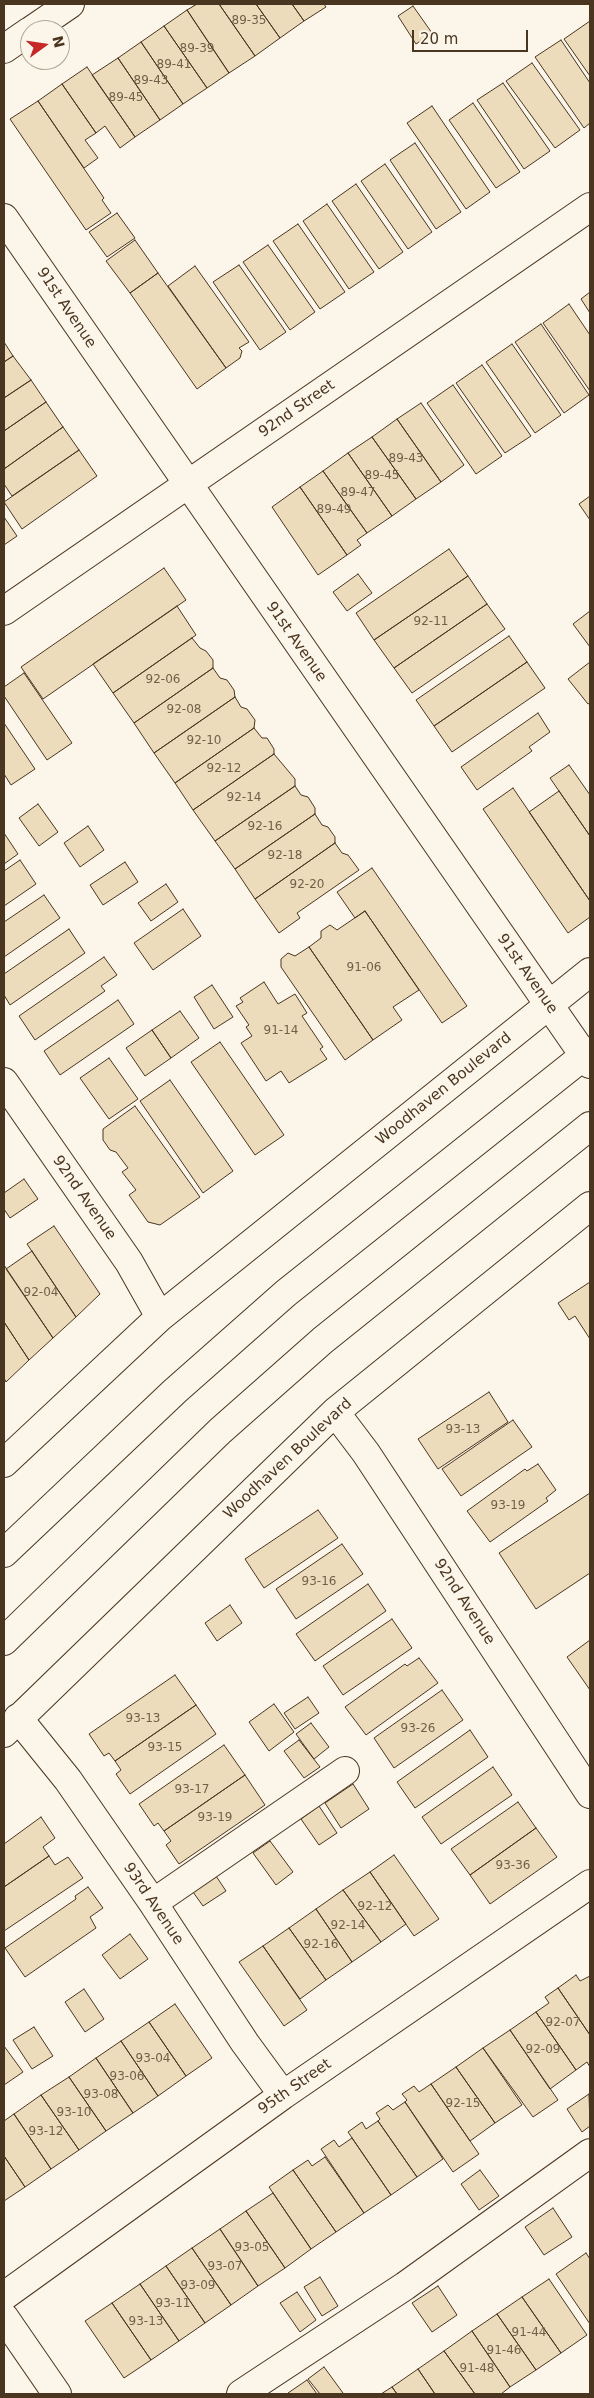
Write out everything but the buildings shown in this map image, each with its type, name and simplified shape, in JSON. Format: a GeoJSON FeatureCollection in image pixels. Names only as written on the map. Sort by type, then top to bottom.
{"type":"FeatureCollection","features":[{"type":"Feature","properties":{"kind":"street"},"geometry":{"type":"LineString","coordinates":[[47,20],[70,4]]}},
{"type":"Feature","properties":{"kind":"street"},"geometry":{"type":"LineString","coordinates":[[4,49],[20,38]]}},
{"type":"Feature","properties":{"kind":"street","name":"92nd Street"},"geometry":{"type":"LineString","coordinates":[[4,611],[590,207]]}},
{"type":"Feature","properties":{"kind":"street","name":"91st Avenue"},"geometry":{"type":"LineString","coordinates":[[4,218],[187,485],[549,1005],[588,1057]]}},
{"type":"Feature","properties":{"kind":"street","name":"Woodhaven Boulevard"},"geometry":{"type":"LineString","coordinates":[[4,1464],[160,1317],[590,972]]}},
{"type":"Feature","properties":{"kind":"street"},"geometry":{"type":"LineString","coordinates":[[4,1553],[175,1391],[286,1293],[588,1057]]}},
{"type":"Feature","properties":{"kind":"street","name":"92nd Avenue"},"geometry":{"type":"LineString","coordinates":[[4,1082],[129,1262],[160,1317]]}},
{"type":"Feature","properties":{"kind":"street"},"geometry":{"type":"LineString","coordinates":[[4,1641],[220,1431],[323,1340],[590,1126]]}},
{"type":"Feature","properties":{"kind":"street","name":"Woodhaven Boulevard"},"geometry":{"type":"LineString","coordinates":[[11,1725],[335,1412],[590,1206]]}},
{"type":"Feature","properties":{"kind":"street","name":"92nd Avenue"},"geometry":{"type":"LineString","coordinates":[[335,1412],[366,1452],[590,1794]]}},
{"type":"Feature","properties":{"kind":"street","name":"93rd Avenue"},"geometry":{"type":"LineString","coordinates":[[11,1725],[68,1780],[153,1902],[245,2043],[283,2095]]}},
{"type":"Feature","properties":{"kind":"street"},"geometry":{"type":"LineString","coordinates":[[153,1902],[345,1771]]}},
{"type":"Feature","properties":{"kind":"street","name":"95th Street"},"geometry":{"type":"LineString","coordinates":[[4,2296],[283,2095],[590,1884]]}},
{"type":"Feature","properties":{"kind":"street"},"geometry":{"type":"LineString","coordinates":[[241,2394],[406,2286],[590,2152]]}},
{"type":"Feature","properties":{"kind":"street"},"geometry":{"type":"LineString","coordinates":[[4,2317],[57,2394]]}}]}
